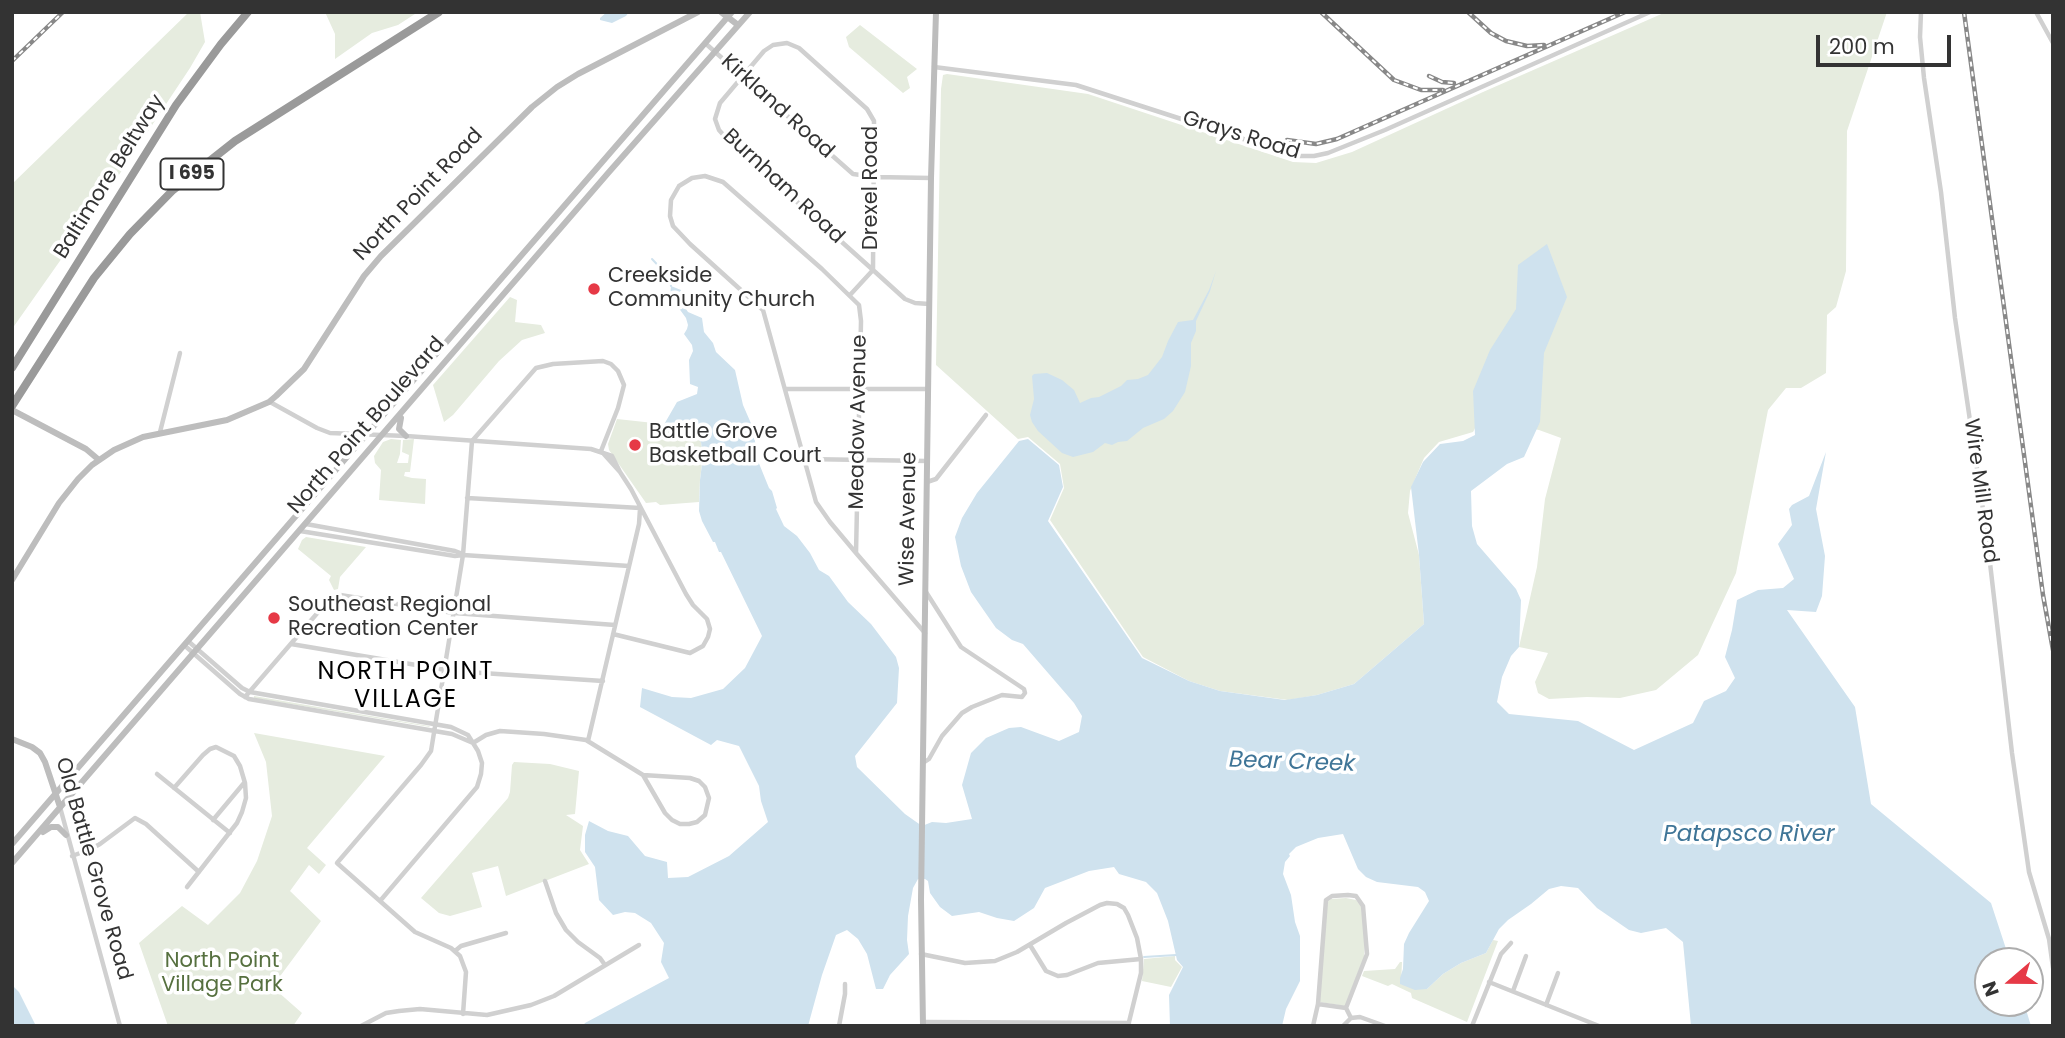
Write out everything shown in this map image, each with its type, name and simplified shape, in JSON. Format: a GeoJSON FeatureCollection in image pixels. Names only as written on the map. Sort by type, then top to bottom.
{"type":"FeatureCollection","features":[{"type":"Feature","properties":{"kind":"highway","name":"Baltimore Beltway"},"geometry":{"type":"LineString","coordinates":[[12,368],[176,105],[248,12]]}},
{"type":"Feature","properties":{"kind":"highway","name":"Baltimore Beltway"},"geometry":{"type":"LineString","coordinates":[[12,408],[94,278],[130,234],[173,190],[253,129],[439,12]]}},
{"type":"Feature","properties":{"kind":"main road","name":"North Point Road"},"geometry":{"type":"LineString","coordinates":[[12,580],[59,503],[78,479],[99,460],[125,444],[160,432],[227,420],[269,401],[304,369],[364,276],[381,256],[532,107],[557,86],[698,12]]}},
{"type":"Feature","properties":{"kind":"main road"},"geometry":{"type":"LineString","coordinates":[[721,12],[730,15],[738,25]]}},
{"type":"Feature","properties":{"kind":"main road","name":"North Point Boulevard"},"geometry":{"type":"LineString","coordinates":[[12,863],[750,12]]}},
{"type":"Feature","properties":{"kind":"main road","name":"Wise Avenue"},"geometry":{"type":"LineString","coordinates":[[923,1024],[920,954],[931,178],[936,12]]}},
{"type":"Feature","properties":{"kind":"main road","name":"North Point Boulevard"},"geometry":{"type":"LineString","coordinates":[[12,844],[730,15]]}},
{"type":"Feature","properties":{"kind":"main road"},"geometry":{"type":"LineString","coordinates":[[454,332],[464,341]]}},
{"type":"Feature","properties":{"kind":"main road"},"geometry":{"type":"LineString","coordinates":[[12,408],[86,449],[99,460]]}},
{"type":"Feature","properties":{"kind":"main road"},"geometry":{"type":"LineString","coordinates":[[403,411],[399,429],[406,436]]}},
{"type":"Feature","properties":{"kind":"main road","name":"Old Battle Grove Road"},"geometry":{"type":"LineString","coordinates":[[12,739],[40,753],[60,807]]}},
{"type":"Feature","properties":{"kind":"main road"},"geometry":{"type":"LineString","coordinates":[[33,839],[52,827],[60,828],[66,835]]}},
{"type":"Feature","properties":{"kind":"street","name":"Grays Road"},"geometry":{"type":"LineString","coordinates":[[934,67],[1076,85],[1296,156],[1314,156],[1385,130],[1650,12]]}},
{"type":"Feature","properties":{"kind":"street","name":"Wire Mill Road"},"geometry":{"type":"LineString","coordinates":[[1921,12],[1920,37],[1924,78],[1987,537],[2012,753],[2029,872],[2049,939],[2053,968]]}},
{"type":"Feature","properties":{"kind":"street"},"geometry":{"type":"LineString","coordinates":[[2036,12],[2053,43]]}},
{"type":"Feature","properties":{"kind":"street","name":"Kirkland Road"},"geometry":{"type":"LineString","coordinates":[[705,43],[849,171],[859,176],[931,178]]}},
{"type":"Feature","properties":{"kind":"street","name":"Drexel Road"},"geometry":{"type":"LineString","coordinates":[[743,75],[764,51],[773,45],[787,43],[799,48],[870,113],[875,126],[873,270],[850,295]]}},
{"type":"Feature","properties":{"kind":"street","name":"Burnham Road"},"geometry":{"type":"LineString","coordinates":[[743,75],[718,107],[716,118],[719,130],[726,139],[908,301],[931,304]]}},
{"type":"Feature","properties":{"kind":"street"},"geometry":{"type":"LineString","coordinates":[[850,295],[730,187],[713,177],[692,178],[674,193],[669,211],[678,233],[763,310],[818,507],[925,634]]}},
{"type":"Feature","properties":{"kind":"street","name":"Meadow Avenue"},"geometry":{"type":"LineString","coordinates":[[850,295],[857,301],[861,313],[856,554]]}},
{"type":"Feature","properties":{"kind":"street"},"geometry":{"type":"LineString","coordinates":[[160,432],[180,353]]}},
{"type":"Feature","properties":{"kind":"street"},"geometry":{"type":"LineString","coordinates":[[463,1014],[466,972],[455,951],[415,932],[337,863],[431,751],[463,555],[472,441],[536,368],[553,364],[603,361],[618,371],[624,385],[601,451]]}},
{"type":"Feature","properties":{"kind":"street"},"geometry":{"type":"LineString","coordinates":[[785,388],[928,389]]}},
{"type":"Feature","properties":{"kind":"street"},"geometry":{"type":"LineString","coordinates":[[269,401],[326,432],[601,451],[620,472],[636,498],[686,594],[707,618],[710,632],[701,648],[688,653],[613,634]]}},
{"type":"Feature","properties":{"kind":"street"},"geometry":{"type":"LineString","coordinates":[[927,482],[936,479],[986,415]]}},
{"type":"Feature","properties":{"kind":"street"},"geometry":{"type":"LineString","coordinates":[[804,458],[927,461]]}},
{"type":"Feature","properties":{"kind":"street"},"geometry":{"type":"LineString","coordinates":[[467,498],[640,508]]}},
{"type":"Feature","properties":{"kind":"street"},"geometry":{"type":"LineString","coordinates":[[588,741],[639,524],[640,508]]}},
{"type":"Feature","properties":{"kind":"street"},"geometry":{"type":"LineString","coordinates":[[303,528],[455,556],[629,566]]}},
{"type":"Feature","properties":{"kind":"street"},"geometry":{"type":"LineString","coordinates":[[923,763],[928,761],[942,736],[962,713],[1002,695],[1022,696],[1026,693],[1024,689],[961,647],[926,591]]}},
{"type":"Feature","properties":{"kind":"street"},"geometry":{"type":"LineString","coordinates":[[245,697],[328,601],[340,595],[454,613],[615,625]]}},
{"type":"Feature","properties":{"kind":"street"},"geometry":{"type":"LineString","coordinates":[[186,643],[250,692],[436,724],[463,732],[474,743],[482,766],[477,787],[380,901]]}},
{"type":"Feature","properties":{"kind":"street"},"geometry":{"type":"LineString","coordinates":[[291,644],[445,670],[603,681]]}},
{"type":"Feature","properties":{"kind":"street"},"geometry":{"type":"LineString","coordinates":[[196,651],[245,697],[458,735],[474,743]]}},
{"type":"Feature","properties":{"kind":"street"},"geometry":{"type":"LineString","coordinates":[[474,743],[486,735],[500,731],[588,741],[643,775],[699,781],[705,787],[709,798],[705,815],[697,822],[689,824],[672,820],[643,775]]}},
{"type":"Feature","properties":{"kind":"street"},"geometry":{"type":"LineString","coordinates":[[174,788],[203,755],[216,747],[234,756],[245,783],[246,798],[242,812],[230,833],[187,887]]}},
{"type":"Feature","properties":{"kind":"street"},"geometry":{"type":"LineString","coordinates":[[157,774],[230,833]]}},
{"type":"Feature","properties":{"kind":"street"},"geometry":{"type":"LineString","coordinates":[[214,820],[245,783]]}},
{"type":"Feature","properties":{"kind":"street","name":"Old Battle Grove Road"},"geometry":{"type":"LineString","coordinates":[[60,807],[120,1026]]}},
{"type":"Feature","properties":{"kind":"street"},"geometry":{"type":"LineString","coordinates":[[72,856],[100,844],[135,818],[146,824],[199,872]]}},
{"type":"Feature","properties":{"kind":"street"},"geometry":{"type":"LineString","coordinates":[[545,881],[556,913],[566,930],[605,965]]}},
{"type":"Feature","properties":{"kind":"street"},"geometry":{"type":"LineString","coordinates":[[1313,1026],[1318,1004],[1325,900],[1332,896],[1356,896],[1363,906],[1365,918],[1367,954],[1346,1008],[1351,1018]]}},
{"type":"Feature","properties":{"kind":"street"},"geometry":{"type":"LineString","coordinates":[[920,954],[965,963],[985,963],[1010,956],[1076,917],[1111,902],[1126,911],[1141,960],[1141,973],[1128,1024],[923,1024]]}},
{"type":"Feature","properties":{"kind":"street"},"geometry":{"type":"LineString","coordinates":[[455,951],[461,946],[506,933]]}},
{"type":"Feature","properties":{"kind":"street"},"geometry":{"type":"LineString","coordinates":[[1472,1026],[1501,954],[1511,943]]}},
{"type":"Feature","properties":{"kind":"street"},"geometry":{"type":"LineString","coordinates":[[361,1026],[386,1013],[399,1011],[421,1009],[478,1015],[500,1013],[544,1001],[639,945]]}},
{"type":"Feature","properties":{"kind":"street"},"geometry":{"type":"LineString","coordinates":[[1030,945],[1046,971],[1058,976],[1098,963],[1141,960]]}},
{"type":"Feature","properties":{"kind":"street"},"geometry":{"type":"LineString","coordinates":[[1513,991],[1526,957]]}},
{"type":"Feature","properties":{"kind":"street"},"geometry":{"type":"LineString","coordinates":[[1546,1005],[1558,973]]}},
{"type":"Feature","properties":{"kind":"street"},"geometry":{"type":"LineString","coordinates":[[1489,982],[1599,1026]]}},
{"type":"Feature","properties":{"kind":"street"},"geometry":{"type":"LineString","coordinates":[[839,1026],[845,984]]}},
{"type":"Feature","properties":{"kind":"street"},"geometry":{"type":"LineString","coordinates":[[1318,1004],[1346,1008]]}},
{"type":"Feature","properties":{"kind":"street"},"geometry":{"type":"LineString","coordinates":[[1343,1026],[1351,1018],[1360,1017],[1385,1026]]}},
{"type":"Feature","properties":{"kind":"green space"},"geometry":{"type":"Polygon","coordinates":[[[189,12],[200,12],[205,42],[93,214],[12,329],[12,184],[189,12]]]}},
{"type":"Feature","properties":{"kind":"green space"},"geometry":{"type":"Polygon","coordinates":[[[325,12],[418,12],[398,25],[372,33],[335,59],[335,34],[325,12]]]}},
{"type":"Feature","properties":{"kind":"green space"},"geometry":{"type":"Polygon","coordinates":[[[1666,12],[1887,12],[1847,131],[1846,271],[1836,307],[1827,315],[1826,373],[1801,388],[1786,388],[1768,410],[1736,573],[1698,655],[1656,690],[1620,698],[1549,699],[1538,693],[1535,682],[1548,653],[1519,647],[1537,567],[1545,499],[1561,438],[1539,430],[1480,419],[1473,432],[1439,442],[1424,458],[1410,491],[1408,513],[1419,555],[1424,624],[1354,684],[1288,700],[1220,691],[1189,681],[1143,657],[1050,520],[1064,488],[1060,464],[1028,437],[1018,439],[936,365],[943,75],[1088,94],[1293,162],[1316,163],[1352,152],[1666,12]]]}},
{"type":"Feature","properties":{"kind":"green space"},"geometry":{"type":"Polygon","coordinates":[[[860,25],[917,69],[907,77],[910,88],[903,93],[849,47],[846,37],[860,25]]]}},
{"type":"Feature","properties":{"kind":"green space"},"geometry":{"type":"Polygon","coordinates":[[[510,297],[517,300],[515,322],[541,325],[545,333],[522,340],[499,361],[444,422],[433,385],[510,297]]]}},
{"type":"Feature","properties":{"kind":"green space"},"geometry":{"type":"Polygon","coordinates":[[[617,419],[663,424],[662,428],[666,431],[695,437],[701,442],[703,455],[699,502],[660,505],[656,502],[646,503],[609,450],[608,444],[617,419]]]}},
{"type":"Feature","properties":{"kind":"green space"},"geometry":{"type":"Polygon","coordinates":[[[414,439],[410,472],[405,472],[404,476],[426,479],[425,504],[379,500],[381,470],[375,463],[374,456],[383,442],[401,440],[397,463],[408,463],[409,455],[402,452],[403,440],[414,439]]]}},
{"type":"Feature","properties":{"kind":"green space"},"geometry":{"type":"Polygon","coordinates":[[[306,537],[366,547],[340,577],[338,589],[334,590],[329,580],[331,576],[298,549],[306,537]]]}},
{"type":"Feature","properties":{"kind":"green space"},"geometry":{"type":"Polygon","coordinates":[[[254,698],[429,726],[430,727],[254,698]]]}},
{"type":"Feature","properties":{"kind":"green space","name":"North Point Village Park"},"geometry":{"type":"Polygon","coordinates":[[[254,733],[385,756],[307,848],[326,865],[319,874],[309,865],[290,891],[321,921],[278,979],[277,991],[302,1013],[293,1026],[168,1026],[139,943],[182,906],[208,925],[240,893],[257,861],[272,816],[266,762],[254,733]]]}},
{"type":"Feature","properties":{"kind":"green space"},"geometry":{"type":"Polygon","coordinates":[[[514,762],[550,764],[579,771],[575,814],[566,815],[583,826],[580,850],[589,864],[506,896],[498,866],[472,873],[482,907],[450,916],[439,913],[421,898],[508,798],[514,762]]]}},
{"type":"Feature","properties":{"kind":"green space"},"geometry":{"type":"Polygon","coordinates":[[[1331,899],[1356,900],[1361,906],[1365,942],[1364,957],[1345,1006],[1319,1002],[1326,903],[1331,899]]]}},
{"type":"Feature","properties":{"kind":"green space"},"geometry":{"type":"Polygon","coordinates":[[[1493,940],[1498,941],[1467,1022],[1412,998],[1411,993],[1392,984],[1388,986],[1362,976],[1364,971],[1395,969],[1402,962],[1401,984],[1427,989],[1443,974],[1461,963],[1486,953],[1493,940]]]}},
{"type":"Feature","properties":{"kind":"green space"},"geometry":{"type":"Polygon","coordinates":[[[1175,956],[1175,960],[1182,967],[1171,987],[1142,981],[1144,959],[1175,956]]]}},
{"type":"Feature","properties":{"kind":"water"},"geometry":{"type":"Polygon","coordinates":[[[607,12],[629,12],[612,23],[600,20],[607,12]]]}},
{"type":"Feature","properties":{"kind":"water","name":"Patapsco River"},"geometry":{"type":"Polygon","coordinates":[[[1547,244],[1567,297],[1544,353],[1540,422],[1524,457],[1507,464],[1471,491],[1472,526],[1477,544],[1516,589],[1521,600],[1519,647],[1511,656],[1502,677],[1497,702],[1509,714],[1578,721],[1634,750],[1693,723],[1704,701],[1726,691],[1735,678],[1725,657],[1737,600],[1758,590],[1783,588],[1794,579],[1778,544],[1792,525],[1789,509],[1809,496],[1826,452],[1816,509],[1825,556],[1822,596],[1816,612],[1787,610],[1855,707],[1871,804],[1991,903],[2005,947],[1974,947],[1974,1017],[2028,1017],[2031,1026],[1691,1026],[1683,942],[1666,928],[1641,933],[1629,930],[1597,908],[1578,888],[1561,886],[1549,889],[1508,920],[1499,929],[1486,953],[1461,963],[1443,974],[1427,989],[1415,990],[1400,984],[1400,978],[1404,944],[1429,901],[1425,892],[1418,887],[1377,882],[1366,877],[1358,869],[1343,834],[1318,838],[1296,847],[1285,862],[1283,874],[1291,895],[1300,936],[1300,981],[1286,1009],[1282,1026],[1170,1026],[1169,995],[1183,967],[1177,960],[1168,921],[1157,893],[1146,882],[1119,874],[1114,867],[1089,871],[1045,888],[1034,908],[1014,921],[979,912],[952,916],[940,907],[930,893],[928,881],[918,879],[913,888],[908,916],[909,954],[890,975],[883,989],[876,989],[867,954],[858,939],[847,930],[836,935],[808,1026],[583,1026],[669,978],[661,962],[664,943],[651,923],[635,913],[613,915],[599,900],[595,867],[585,852],[585,835],[589,821],[608,831],[628,836],[645,856],[667,862],[668,878],[688,877],[729,856],[768,822],[759,786],[739,746],[717,740],[711,745],[640,707],[642,688],[672,697],[691,698],[723,689],[745,668],[762,636],[721,552],[702,521],[699,511],[703,456],[701,442],[695,437],[671,433],[662,428],[677,402],[697,394],[698,387],[690,384],[689,360],[693,351],[692,345],[684,334],[688,325],[686,318],[670,296],[671,286],[681,290],[680,300],[688,312],[702,318],[704,332],[716,352],[735,370],[743,405],[753,428],[758,461],[784,526],[797,536],[819,570],[829,576],[896,657],[899,668],[897,703],[855,756],[857,767],[905,814],[922,826],[932,822],[972,819],[962,785],[971,753],[986,738],[1009,728],[1021,727],[1059,741],[1079,732],[1082,716],[1074,703],[1023,644],[1012,640],[996,628],[971,592],[961,566],[955,537],[962,518],[977,493],[1019,441],[1028,439],[1059,465],[1063,487],[1048,521],[1142,658],[1189,681],[1220,691],[1285,700],[1317,695],[1354,684],[1424,624],[1411,487],[1423,462],[1440,444],[1463,441],[1475,435],[1473,391],[1490,350],[1516,309],[1518,265],[1547,244]]]}},
{"type":"Feature","properties":{"kind":"water"},"geometry":{"type":"Polygon","coordinates":[[[1216,271],[1196,321],[1185,392],[1173,411],[1164,419],[1143,428],[1127,441],[1112,445],[1105,443],[1093,452],[1073,457],[1062,453],[1038,431],[1030,415],[1034,399],[1034,374],[1047,373],[1062,380],[1074,390],[1080,403],[1099,397],[1127,380],[1148,375],[1162,357],[1178,322],[1193,320],[1216,271]]]}},
{"type":"Feature","properties":{"kind":"water"},"geometry":{"type":"Polygon","coordinates":[[[12,985],[19,992],[36,1026],[12,1026],[12,985]]]}},
{"type":"Feature","properties":{"kind":"waterway"},"geometry":{"type":"LineString","coordinates":[[652,259],[668,276],[671,286]]}},
{"type":"Feature","properties":{"kind":"waterway"},"geometry":{"type":"LineString","coordinates":[[1144,957],[1176,955]]}},
{"type":"Feature","properties":{"kind":"railway"},"geometry":{"type":"LineString","coordinates":[[12,61],[63,12]]}},
{"type":"Feature","properties":{"kind":"railway"},"geometry":{"type":"LineString","coordinates":[[1321,12],[1394,80],[1421,90],[1443,90]]}},
{"type":"Feature","properties":{"kind":"railway"},"geometry":{"type":"LineString","coordinates":[[1468,12],[1491,33],[1506,41],[1527,46],[1544,45]]}},
{"type":"Feature","properties":{"kind":"railway"},"geometry":{"type":"LineString","coordinates":[[1287,140],[1316,144],[1337,139],[1625,12]]}},
{"type":"Feature","properties":{"kind":"railway"},"geometry":{"type":"LineString","coordinates":[[1964,12],[2043,595],[2053,650]]}},
{"type":"Feature","properties":{"kind":"railway"},"geometry":{"type":"LineString","coordinates":[[1429,76],[1442,82],[1454,83]]}},
{"type":"Feature","properties":{"kind":"place","name":"Creekside Community Church"},"geometry":{"type":"Point","coordinates":[594,289]}},
{"type":"Feature","properties":{"kind":"place","name":"Battle Grove Basketball Court"},"geometry":{"type":"Point","coordinates":[635,445]}},
{"type":"Feature","properties":{"kind":"place","name":"Southeast Regional Recreation Center"},"geometry":{"type":"Point","coordinates":[274,618]}},
{"type":"Feature","properties":{"kind":"district","name":"NORTH POINT VILLAGE"},"geometry":{"type":"Point","coordinates":[406,687]}},
{"type":"Feature","properties":{"kind":"water label","name":"Bear Creek"},"geometry":{"type":"Point","coordinates":[1292,763]}}]}
